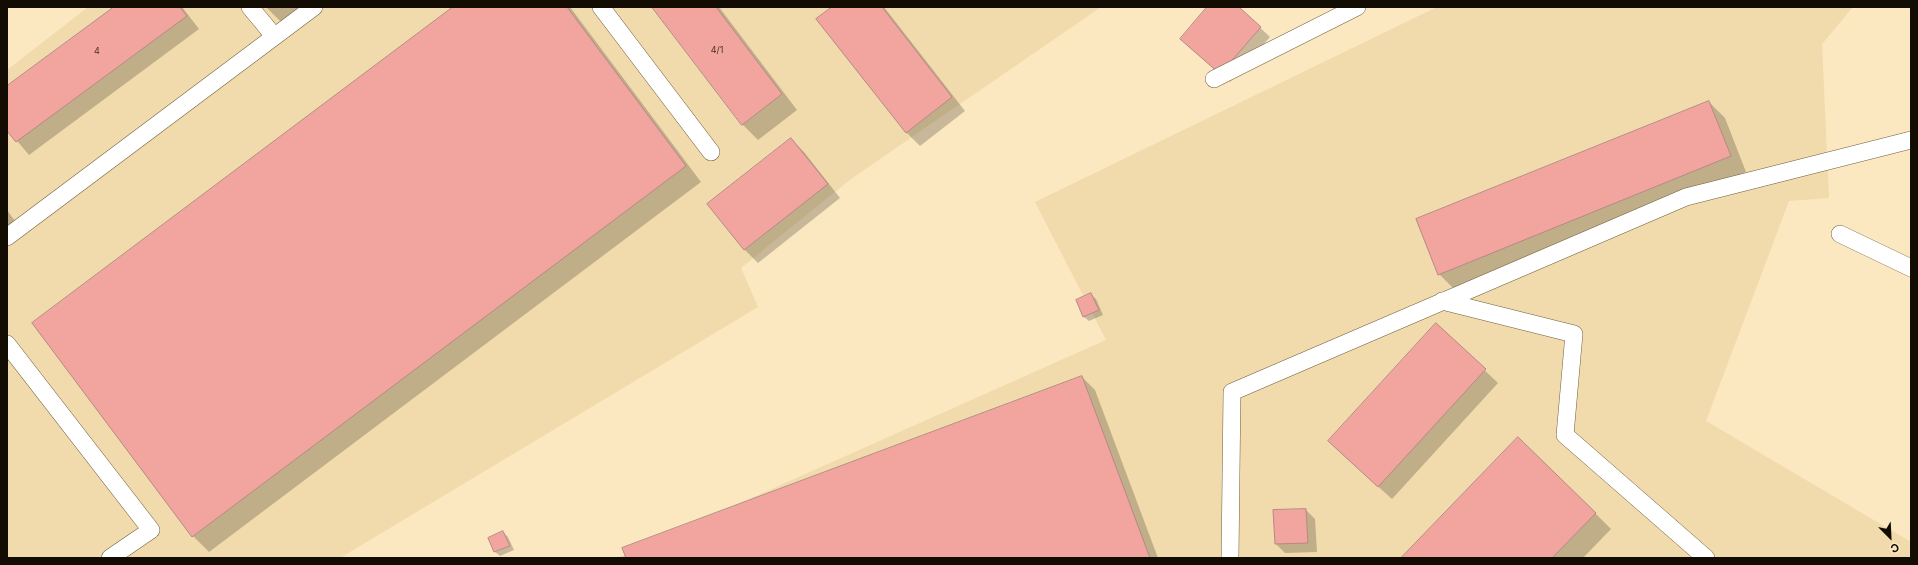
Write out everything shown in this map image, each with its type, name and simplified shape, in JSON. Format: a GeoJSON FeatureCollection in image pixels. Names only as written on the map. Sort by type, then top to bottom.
{"type":"FeatureCollection","features":[{"type":"Feature","properties":{"kind":"lane"},"geometry":{"type":"LineString","coordinates":[[250,7],[274,36]]}},
{"type":"Feature","properties":{"kind":"lane"},"geometry":{"type":"LineString","coordinates":[[7,237],[314,7]]}},
{"type":"Feature","properties":{"kind":"lane"},"geometry":{"type":"LineString","coordinates":[[601,7],[711,152]]}},
{"type":"Feature","properties":{"kind":"lane"},"geometry":{"type":"LineString","coordinates":[[1214,79],[1357,7]]}},
{"type":"Feature","properties":{"kind":"lane"},"geometry":{"type":"LineString","coordinates":[[1230,558],[1232,392],[1686,197],[1911,140]]}},
{"type":"Feature","properties":{"kind":"lane"},"geometry":{"type":"LineString","coordinates":[[1840,234],[1911,268]]}},
{"type":"Feature","properties":{"kind":"lane"},"geometry":{"type":"LineString","coordinates":[[1442,302],[1574,334],[1565,435],[1706,558]]}},
{"type":"Feature","properties":{"kind":"lane"},"geometry":{"type":"LineString","coordinates":[[7,344],[151,530],[110,558]]}},
{"type":"Feature","properties":{"kind":"shaded area"},"geometry":{"type":"Polygon","coordinates":[[[88,7],[1101,7],[851,179],[741,268],[758,307],[340,558],[7,558],[7,70],[88,7]]]}},
{"type":"Feature","properties":{"kind":"shaded area"},"geometry":{"type":"Polygon","coordinates":[[[1437,7],[1853,7],[1822,44],[1829,198],[1789,201],[1706,421],[1911,542],[1911,558],[617,558],[1106,340],[1035,202],[1437,7]]]}},
{"type":"Feature","properties":{"kind":"building"},"geometry":{"type":"Polygon","coordinates":[[[114,7],[180,7],[187,16],[16,142],[7,131],[7,86],[114,7]]]}},
{"type":"Feature","properties":{"kind":"building"},"geometry":{"type":"Polygon","coordinates":[[[453,7],[567,7],[686,166],[192,537],[32,323],[453,7]]]}},
{"type":"Feature","properties":{"kind":"building"},"geometry":{"type":"Polygon","coordinates":[[[652,7],[716,7],[782,94],[742,125],[652,7]]]}},
{"type":"Feature","properties":{"kind":"building"},"geometry":{"type":"Polygon","coordinates":[[[832,7],[882,7],[952,97],[906,133],[816,19],[832,7]]]}},
{"type":"Feature","properties":{"kind":"building"},"geometry":{"type":"Polygon","coordinates":[[[1207,7],[1239,7],[1261,27],[1220,74],[1180,39],[1207,7]]]}},
{"type":"Feature","properties":{"kind":"building"},"geometry":{"type":"Polygon","coordinates":[[[1709,101],[1731,156],[1438,275],[1416,219],[1709,101]]]}},
{"type":"Feature","properties":{"kind":"building"},"geometry":{"type":"Polygon","coordinates":[[[791,138],[828,184],[744,250],[707,204],[791,138]]]}},
{"type":"Feature","properties":{"kind":"building"},"geometry":{"type":"Polygon","coordinates":[[[1091,293],[1099,310],[1083,317],[1076,300],[1091,293]]]}},
{"type":"Feature","properties":{"kind":"building"},"geometry":{"type":"Polygon","coordinates":[[[1436,323],[1486,369],[1378,487],[1328,441],[1436,323]]]}},
{"type":"Feature","properties":{"kind":"building"},"geometry":{"type":"Polygon","coordinates":[[[1082,376],[1150,558],[626,558],[622,548],[1082,376]]]}},
{"type":"Feature","properties":{"kind":"building"},"geometry":{"type":"Polygon","coordinates":[[[1518,437],[1596,513],[1552,558],[1401,558],[1518,437]]]}},
{"type":"Feature","properties":{"kind":"building"},"geometry":{"type":"Polygon","coordinates":[[[1306,509],[1308,543],[1275,544],[1273,510],[1306,509]]]}},
{"type":"Feature","properties":{"kind":"building"},"geometry":{"type":"Polygon","coordinates":[[[503,531],[510,546],[494,552],[488,538],[503,531]]]}}]}
